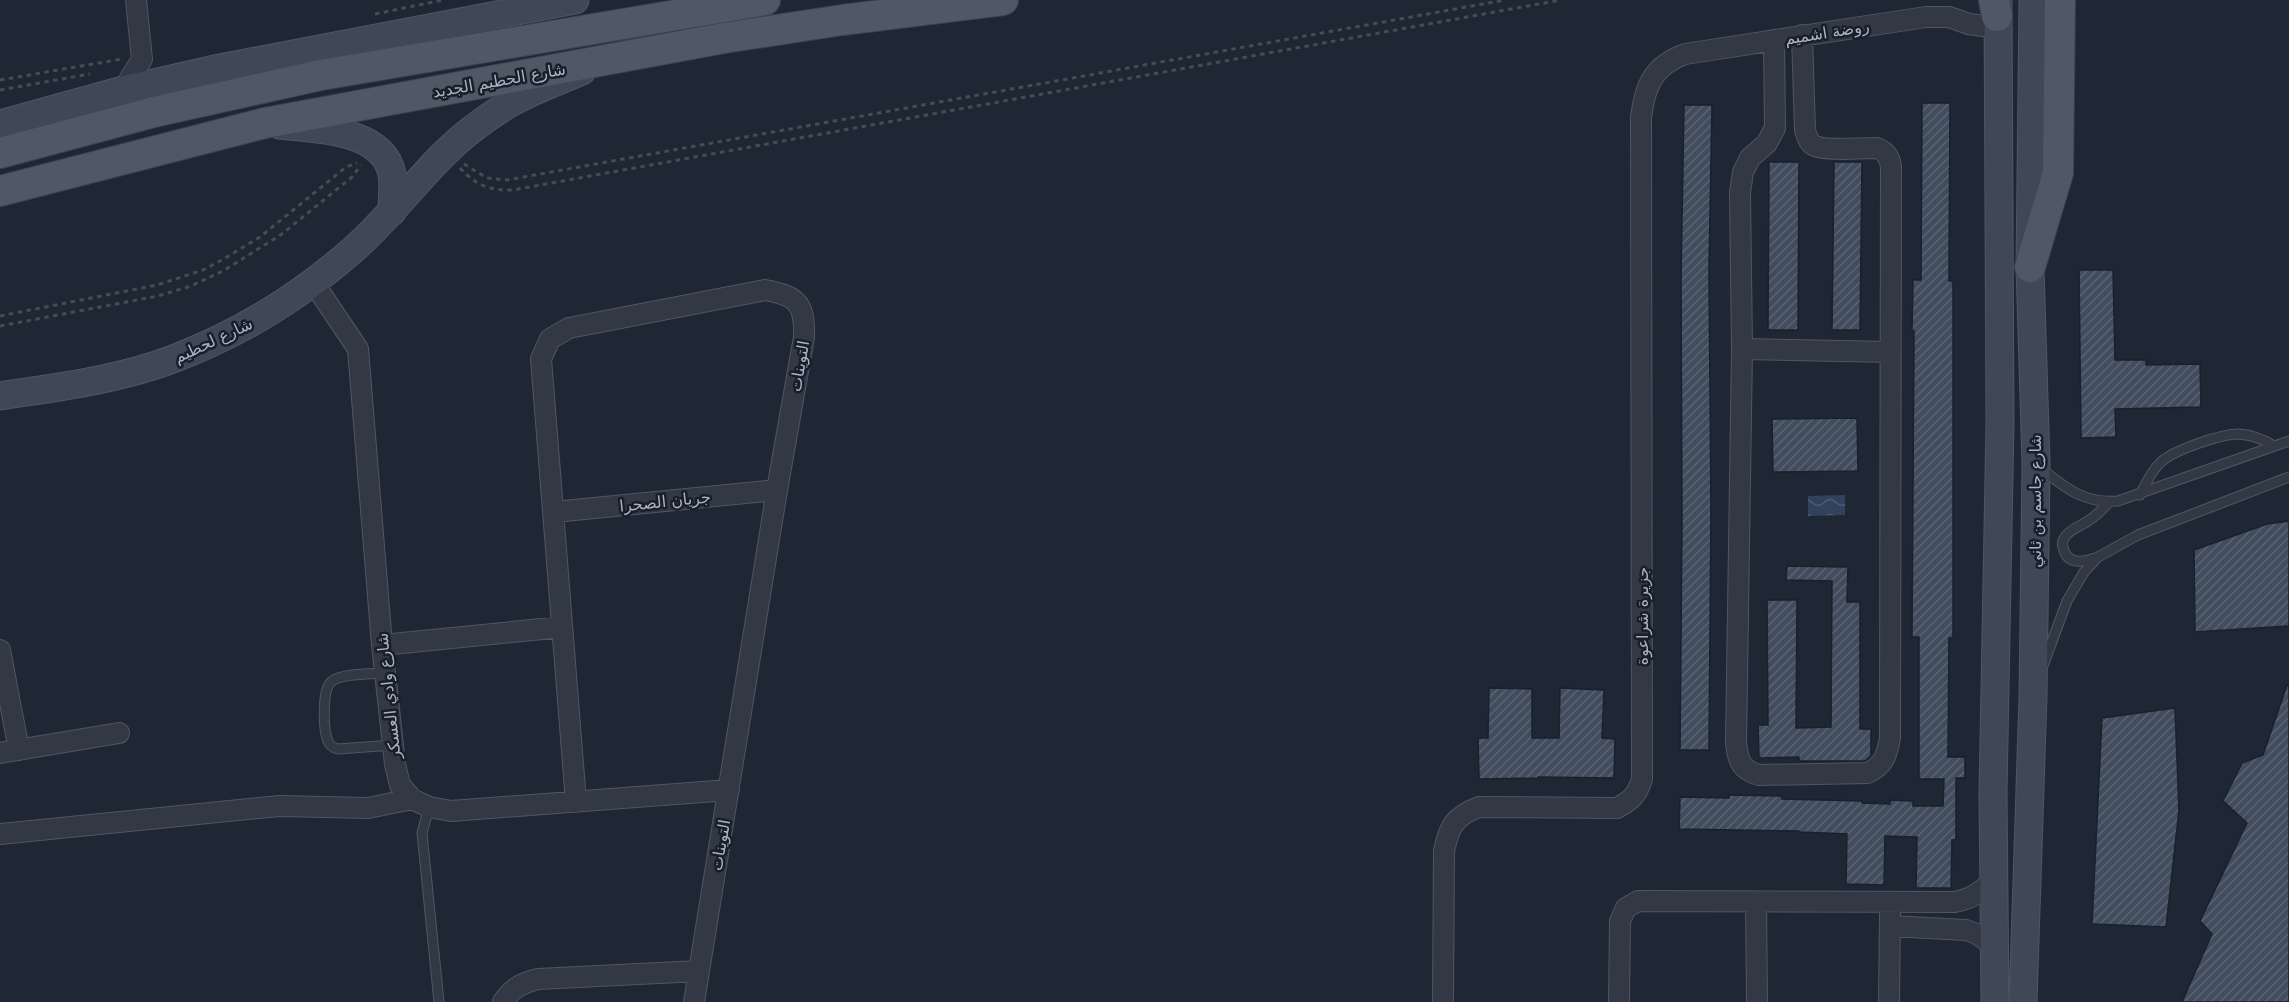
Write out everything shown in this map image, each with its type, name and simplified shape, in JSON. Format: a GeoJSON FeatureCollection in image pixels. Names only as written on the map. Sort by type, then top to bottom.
{"type":"FeatureCollection","features":[{"type":"Feature","properties":{"kind":"main road"},"geometry":{"type":"LineString","coordinates":[[0,124],[129,68],[170,79],[510,7],[575,0]]}},
{"type":"Feature","properties":{"kind":"main road","name":"شارع الحطيم الجديد"},"geometry":{"type":"LineString","coordinates":[[0,153],[154,112],[321,75],[765,0]]}},
{"type":"Feature","properties":{"kind":"main road","name":"شارع الحطيم الجديد"},"geometry":{"type":"LineString","coordinates":[[0,191],[266,123],[783,28],[1003,0]]}},
{"type":"Feature","properties":{"kind":"main road","name":"شارع جاسم بن ثاني"},"geometry":{"type":"LineString","coordinates":[[2023,1002],[2036,464],[2030,267],[2033,0]]}},
{"type":"Feature","properties":{"kind":"main road"},"geometry":{"type":"LineString","coordinates":[[2030,267],[2058,173],[2060,0]]}},
{"type":"Feature","properties":{"kind":"main road"},"geometry":{"type":"LineString","coordinates":[[1995,1002],[1993,793],[2000,423],[1996,11]]}},
{"type":"Feature","properties":{"kind":"main road","name":"شارع لحطيم"},"geometry":{"type":"LineString","coordinates":[[0,396],[118,375],[173,359],[255,321],[314,282],[356,248],[446,152],[501,109],[604,61]]}},
{"type":"Feature","properties":{"kind":"main road"},"geometry":{"type":"LineString","coordinates":[[266,123],[324,130],[369,143],[388,161],[392,174],[392,212]]}},
{"type":"Feature","properties":{"kind":"street"},"geometry":{"type":"LineString","coordinates":[[136,0],[129,68],[170,79]]}},
{"type":"Feature","properties":{"kind":"street","name":"روضة اشميم"},"geometry":{"type":"LineString","coordinates":[[1660,67],[1685,54],[1926,17],[1949,17],[1969,24],[1996,11]]}},
{"type":"Feature","properties":{"kind":"street"},"geometry":{"type":"LineString","coordinates":[[1774,40],[1775,128],[1767,143],[1750,158],[1743,172],[1740,193],[1742,350],[1737,759],[1743,768],[1759,775],[1868,773],[1878,768],[1885,760],[1890,738],[1889,157],[1877,148],[1823,148],[1813,146],[1808,140],[1805,130],[1802,35]]}},
{"type":"Feature","properties":{"kind":"street","name":"جزيرة شراعوة"},"geometry":{"type":"LineString","coordinates":[[1443,1002],[1444,851],[1447,835],[1455,821],[1465,812],[1479,807],[1617,808],[1633,800],[1642,779],[1641,118],[1646,91],[1660,67]]}},
{"type":"Feature","properties":{"kind":"street","name":"شارع وادي العسكر"},"geometry":{"type":"LineString","coordinates":[[314,282],[358,349],[382,645],[393,745],[400,785],[421,803]]}},
{"type":"Feature","properties":{"kind":"street","name":"التوينات"},"geometry":{"type":"LineString","coordinates":[[576,802],[541,358],[550,339],[569,328],[765,290],[784,293],[797,301],[804,317],[804,337],[694,1002]]}},
{"type":"Feature","properties":{"kind":"street"},"geometry":{"type":"LineString","coordinates":[[1742,350],[1891,352]]}},
{"type":"Feature","properties":{"kind":"street","name":"جريان الصحرا"},"geometry":{"type":"LineString","coordinates":[[554,512],[777,490]]}},
{"type":"Feature","properties":{"kind":"street"},"geometry":{"type":"LineString","coordinates":[[382,645],[562,627]]}},
{"type":"Feature","properties":{"kind":"street"},"geometry":{"type":"LineString","coordinates":[[0,650],[9,752],[119,733]]}},
{"type":"Feature","properties":{"kind":"street"},"geometry":{"type":"LineString","coordinates":[[0,834],[279,806],[368,808],[421,803],[451,811],[729,790]]}},
{"type":"Feature","properties":{"kind":"street"},"geometry":{"type":"LineString","coordinates":[[1619,1002],[1620,921],[1626,908],[1632,904],[1645,901],[1964,900],[1981,892],[1994,878]]}},
{"type":"Feature","properties":{"kind":"street"},"geometry":{"type":"LineString","coordinates":[[1756,902],[1756,1002]]}},
{"type":"Feature","properties":{"kind":"street"},"geometry":{"type":"LineString","coordinates":[[1889,1002],[1890,902]]}},
{"type":"Feature","properties":{"kind":"street"},"geometry":{"type":"LineString","coordinates":[[1890,926],[1966,930],[1977,934],[1994,946]]}},
{"type":"Feature","properties":{"kind":"street"},"geometry":{"type":"LineString","coordinates":[[503,1002],[510,991],[524,983],[538,979],[699,970]]}},
{"type":"Feature","properties":{"kind":"lane"},"geometry":{"type":"LineString","coordinates":[[2140,495],[2155,468],[2174,453],[2227,435],[2237,434],[2257,437],[2274,446]]}},
{"type":"Feature","properties":{"kind":"lane"},"geometry":{"type":"LineString","coordinates":[[2036,464],[2075,495],[2109,502],[2140,495],[2289,441]]}},
{"type":"Feature","properties":{"kind":"lane"},"geometry":{"type":"LineString","coordinates":[[2109,502],[2094,517],[2070,531],[2064,538],[2062,546],[2065,554],[2071,560],[2087,561],[2098,558],[2138,535],[2289,477]]}},
{"type":"Feature","properties":{"kind":"lane"},"geometry":{"type":"LineString","coordinates":[[2032,697],[2067,601],[2084,572],[2098,558]]}},
{"type":"Feature","properties":{"kind":"lane"},"geometry":{"type":"LineString","coordinates":[[385,673],[341,677],[331,682],[324,697],[327,740],[332,747],[338,749],[393,745]]}},
{"type":"Feature","properties":{"kind":"lane"},"geometry":{"type":"LineString","coordinates":[[421,803],[439,1002]]}},
{"type":"Feature","properties":{"kind":"path"},"geometry":{"type":"LineString","coordinates":[[369,16],[442,0]]}},
{"type":"Feature","properties":{"kind":"path"},"geometry":{"type":"LineString","coordinates":[[463,164],[487,178],[507,180],[1505,0]]}},
{"type":"Feature","properties":{"kind":"path"},"geometry":{"type":"LineString","coordinates":[[459,167],[480,185],[496,190],[513,190],[1561,0]]}},
{"type":"Feature","properties":{"kind":"path"},"geometry":{"type":"LineString","coordinates":[[0,80],[113,60],[129,68]]}},
{"type":"Feature","properties":{"kind":"path"},"geometry":{"type":"LineString","coordinates":[[0,90],[92,74]]}},
{"type":"Feature","properties":{"kind":"path"},"geometry":{"type":"LineString","coordinates":[[0,316],[157,285],[203,270],[260,237],[346,167],[362,163],[352,177],[282,234],[223,271],[191,286],[158,296],[0,326]]}},
{"type":"Feature","properties":{"kind":"water"},"geometry":{"type":"Polygon","coordinates":[[[1845,495],[1845,515],[1808,516],[1808,496],[1845,495]]]}},
{"type":"Feature","properties":{"kind":"building"},"geometry":{"type":"Polygon","coordinates":[[[1922,103],[1950,103],[1949,281],[1953,281],[1953,638],[1949,638],[1948,757],[1965,757],[1965,778],[1956,778],[1956,840],[1952,840],[1951,888],[1916,888],[1917,837],[1885,836],[1884,885],[1846,884],[1847,834],[1679,829],[1680,797],[1782,796],[1782,799],[1862,801],[1862,803],[1890,804],[1890,800],[1913,801],[1913,806],[1943,806],[1944,779],[1919,779],[1919,637],[1912,637],[1914,331],[1912,331],[1913,280],[1921,280],[1922,103]]]}},
{"type":"Feature","properties":{"kind":"building"},"geometry":{"type":"Polygon","coordinates":[[[1684,105],[1712,105],[1709,270],[1711,511],[1709,750],[1680,750],[1681,279],[1684,105]]]}},
{"type":"Feature","properties":{"kind":"building"},"geometry":{"type":"Polygon","coordinates":[[[1769,162],[1799,162],[1798,330],[1768,330],[1769,162]]]}},
{"type":"Feature","properties":{"kind":"building"},"geometry":{"type":"Polygon","coordinates":[[[1834,162],[1862,162],[1860,330],[1832,330],[1834,162]]]}},
{"type":"Feature","properties":{"kind":"building"},"geometry":{"type":"Polygon","coordinates":[[[2079,270],[2113,270],[2115,360],[2146,360],[2146,365],[2200,364],[2201,407],[2115,409],[2116,437],[2081,438],[2079,270]]]}},
{"type":"Feature","properties":{"kind":"building"},"geometry":{"type":"Polygon","coordinates":[[[1857,418],[1858,471],[1773,472],[1772,419],[1857,418]]]}},
{"type":"Feature","properties":{"kind":"building"},"geometry":{"type":"Polygon","coordinates":[[[2289,521],[2289,626],[2195,632],[2194,550],[2267,524],[2289,521]]]}},
{"type":"Feature","properties":{"kind":"building"},"geometry":{"type":"Polygon","coordinates":[[[1787,566],[1848,567],[1847,602],[1860,602],[1860,729],[1871,729],[1871,756],[1865,761],[1799,761],[1799,757],[1759,758],[1758,725],[1768,725],[1767,600],[1797,600],[1796,728],[1831,727],[1832,581],[1786,580],[1787,566]]]}},
{"type":"Feature","properties":{"kind":"building"},"geometry":{"type":"Polygon","coordinates":[[[2287,685],[2289,686],[2289,1002],[2182,1002],[2212,934],[2200,921],[2247,823],[2223,801],[2242,763],[2263,755],[2287,685]]]}},
{"type":"Feature","properties":{"kind":"building"},"geometry":{"type":"Polygon","coordinates":[[[1489,688],[1532,689],[1532,738],[1559,738],[1560,688],[1604,690],[1602,738],[1615,739],[1614,778],[1479,779],[1478,738],[1488,738],[1489,688]]]}},
{"type":"Feature","properties":{"kind":"building"},"geometry":{"type":"Polygon","coordinates":[[[2175,708],[2179,810],[2166,927],[2092,924],[2102,718],[2175,708]]]}}]}
